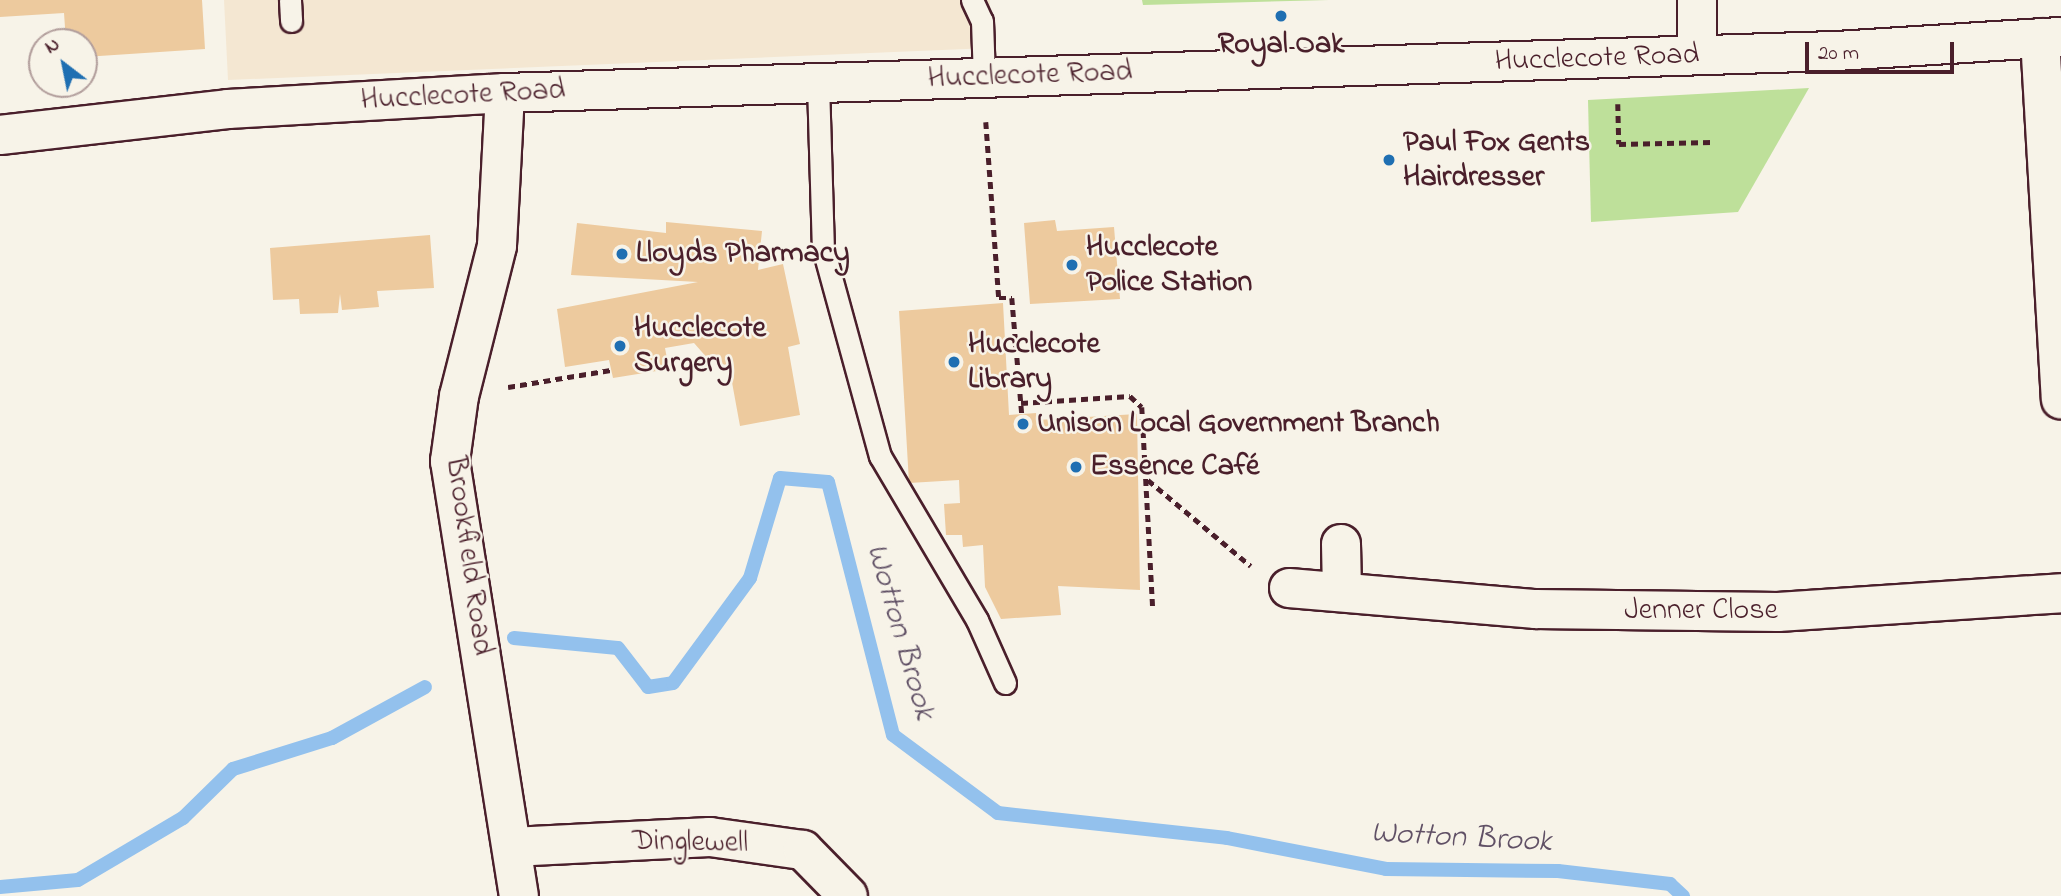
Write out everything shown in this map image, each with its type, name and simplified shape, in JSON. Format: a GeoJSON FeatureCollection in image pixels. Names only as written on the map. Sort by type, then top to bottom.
{"type":"FeatureCollection","features":[{"type":"Feature","properties":{"kind":"street"},"geometry":{"type":"LineString","coordinates":[[1697,0],[1697,55]]}},
{"type":"Feature","properties":{"kind":"street","name":"Hucclecote Road"},"geometry":{"type":"LineString","coordinates":[[0,135],[228,109],[505,93],[1697,55],[2050,38]]}},
{"type":"Feature","properties":{"kind":"street"},"geometry":{"type":"LineString","coordinates":[[2050,38],[2061,399]]}},
{"type":"Feature","properties":{"kind":"street","name":"Brookfield Road"},"geometry":{"type":"LineString","coordinates":[[505,93],[497,246],[459,396],[450,461],[519,896]]}},
{"type":"Feature","properties":{"kind":"street"},"geometry":{"type":"LineString","coordinates":[[1341,544],[1342,590]]}},
{"type":"Feature","properties":{"kind":"street","name":"Jenner Close"},"geometry":{"type":"LineString","coordinates":[[1289,588],[1342,590],[1536,609],[1778,612],[2061,593]]}},
{"type":"Feature","properties":{"kind":"street","name":"Dinglewell"},"geometry":{"type":"LineString","coordinates":[[512,847],[710,837],[803,850],[848,896]]}},
{"type":"Feature","properties":{"kind":"lane"},"geometry":{"type":"LineString","coordinates":[[972,0],[982,21],[984,78]]}},
{"type":"Feature","properties":{"kind":"lane"},"geometry":{"type":"LineString","coordinates":[[818,83],[823,248],[880,456],[977,620],[1005,683]]}},
{"type":"Feature","properties":{"kind":"path"},"geometry":{"type":"LineString","coordinates":[[1616,57],[1619,144],[1712,142]]}},
{"type":"Feature","properties":{"kind":"path"},"geometry":{"type":"LineString","coordinates":[[988,144],[999,298],[1012,298],[1022,414]]}},
{"type":"Feature","properties":{"kind":"path"},"geometry":{"type":"LineString","coordinates":[[459,396],[611,370]]}},
{"type":"Feature","properties":{"kind":"path"},"geometry":{"type":"LineString","coordinates":[[1021,403],[1137,400],[1148,480],[1153,611]]}},
{"type":"Feature","properties":{"kind":"path"},"geometry":{"type":"LineString","coordinates":[[1148,480],[1240,562],[1272,568],[1289,588]]}},
{"type":"Feature","properties":{"kind":"shaded area"},"geometry":{"type":"Polygon","coordinates":[[[224,0],[990,0],[990,48],[228,80],[224,0]]]}},
{"type":"Feature","properties":{"kind":"green space"},"geometry":{"type":"Polygon","coordinates":[[[1142,0],[1329,0],[1143,5],[1142,0]]]}},
{"type":"Feature","properties":{"kind":"green space"},"geometry":{"type":"Polygon","coordinates":[[[1809,88],[1738,212],[1591,222],[1588,100],[1809,88]]]}},
{"type":"Feature","properties":{"kind":"building"},"geometry":{"type":"Polygon","coordinates":[[[0,0],[202,0],[205,49],[98,56],[98,28],[65,28],[64,13],[0,17],[0,0]]]}},
{"type":"Feature","properties":{"kind":"building","name":"Hucclecote Police Station"},"geometry":{"type":"Polygon","coordinates":[[[1055,220],[1057,231],[1114,227],[1120,299],[1030,304],[1024,223],[1055,220]]]}},
{"type":"Feature","properties":{"kind":"building","name":"Hucclecote Surgery"},"geometry":{"type":"Polygon","coordinates":[[[666,222],[762,231],[758,270],[783,264],[800,344],[788,347],[800,415],[740,426],[729,366],[709,360],[694,343],[665,348],[669,369],[613,378],[609,360],[565,367],[557,309],[698,282],[571,275],[577,223],[666,233],[666,222]]]}},
{"type":"Feature","properties":{"kind":"building"},"geometry":{"type":"Polygon","coordinates":[[[430,235],[434,288],[377,291],[379,307],[342,310],[340,294],[338,313],[300,314],[299,299],[273,300],[270,248],[430,235]]]}},
{"type":"Feature","properties":{"kind":"building"},"geometry":{"type":"Polygon","coordinates":[[[1003,303],[1009,415],[1036,413],[1037,420],[1137,414],[1140,590],[1058,586],[1061,615],[1001,619],[985,587],[983,545],[963,547],[962,535],[946,535],[944,504],[960,503],[959,480],[909,483],[899,311],[1003,303]]]}},
{"type":"Feature","properties":{"kind":"waterway","name":"Wotton Brook"},"geometry":{"type":"LineString","coordinates":[[514,638],[618,648],[648,687],[673,683],[750,578],[780,478],[828,482],[893,735],[998,813],[1227,838],[1386,869],[1558,871],[1670,884],[1683,896]]}},
{"type":"Feature","properties":{"kind":"waterway","name":"Wotton Brook"},"geometry":{"type":"LineString","coordinates":[[0,887],[78,880],[183,818],[233,769],[332,738],[425,687]]}},
{"type":"Feature","properties":{"kind":"place","name":"Royal Oak"},"geometry":{"type":"Point","coordinates":[1281,16]}},
{"type":"Feature","properties":{"kind":"place","name":"Paul Fox Gents Hairdresser"},"geometry":{"type":"Point","coordinates":[1389,160]}},
{"type":"Feature","properties":{"kind":"place","name":"Lloyds Pharmacy"},"geometry":{"type":"Point","coordinates":[622,254]}},
{"type":"Feature","properties":{"kind":"place","name":"Hucclecote Police Station"},"geometry":{"type":"Point","coordinates":[1072,265]}},
{"type":"Feature","properties":{"kind":"place","name":"Hucclecote Surgery"},"geometry":{"type":"Point","coordinates":[620,346]}},
{"type":"Feature","properties":{"kind":"place","name":"Hucclecote Library"},"geometry":{"type":"Point","coordinates":[954,362]}},
{"type":"Feature","properties":{"kind":"place","name":"Unison Local Government Branch"},"geometry":{"type":"Point","coordinates":[1023,424]}},
{"type":"Feature","properties":{"kind":"place","name":"Essence Café"},"geometry":{"type":"Point","coordinates":[1076,467]}}]}
